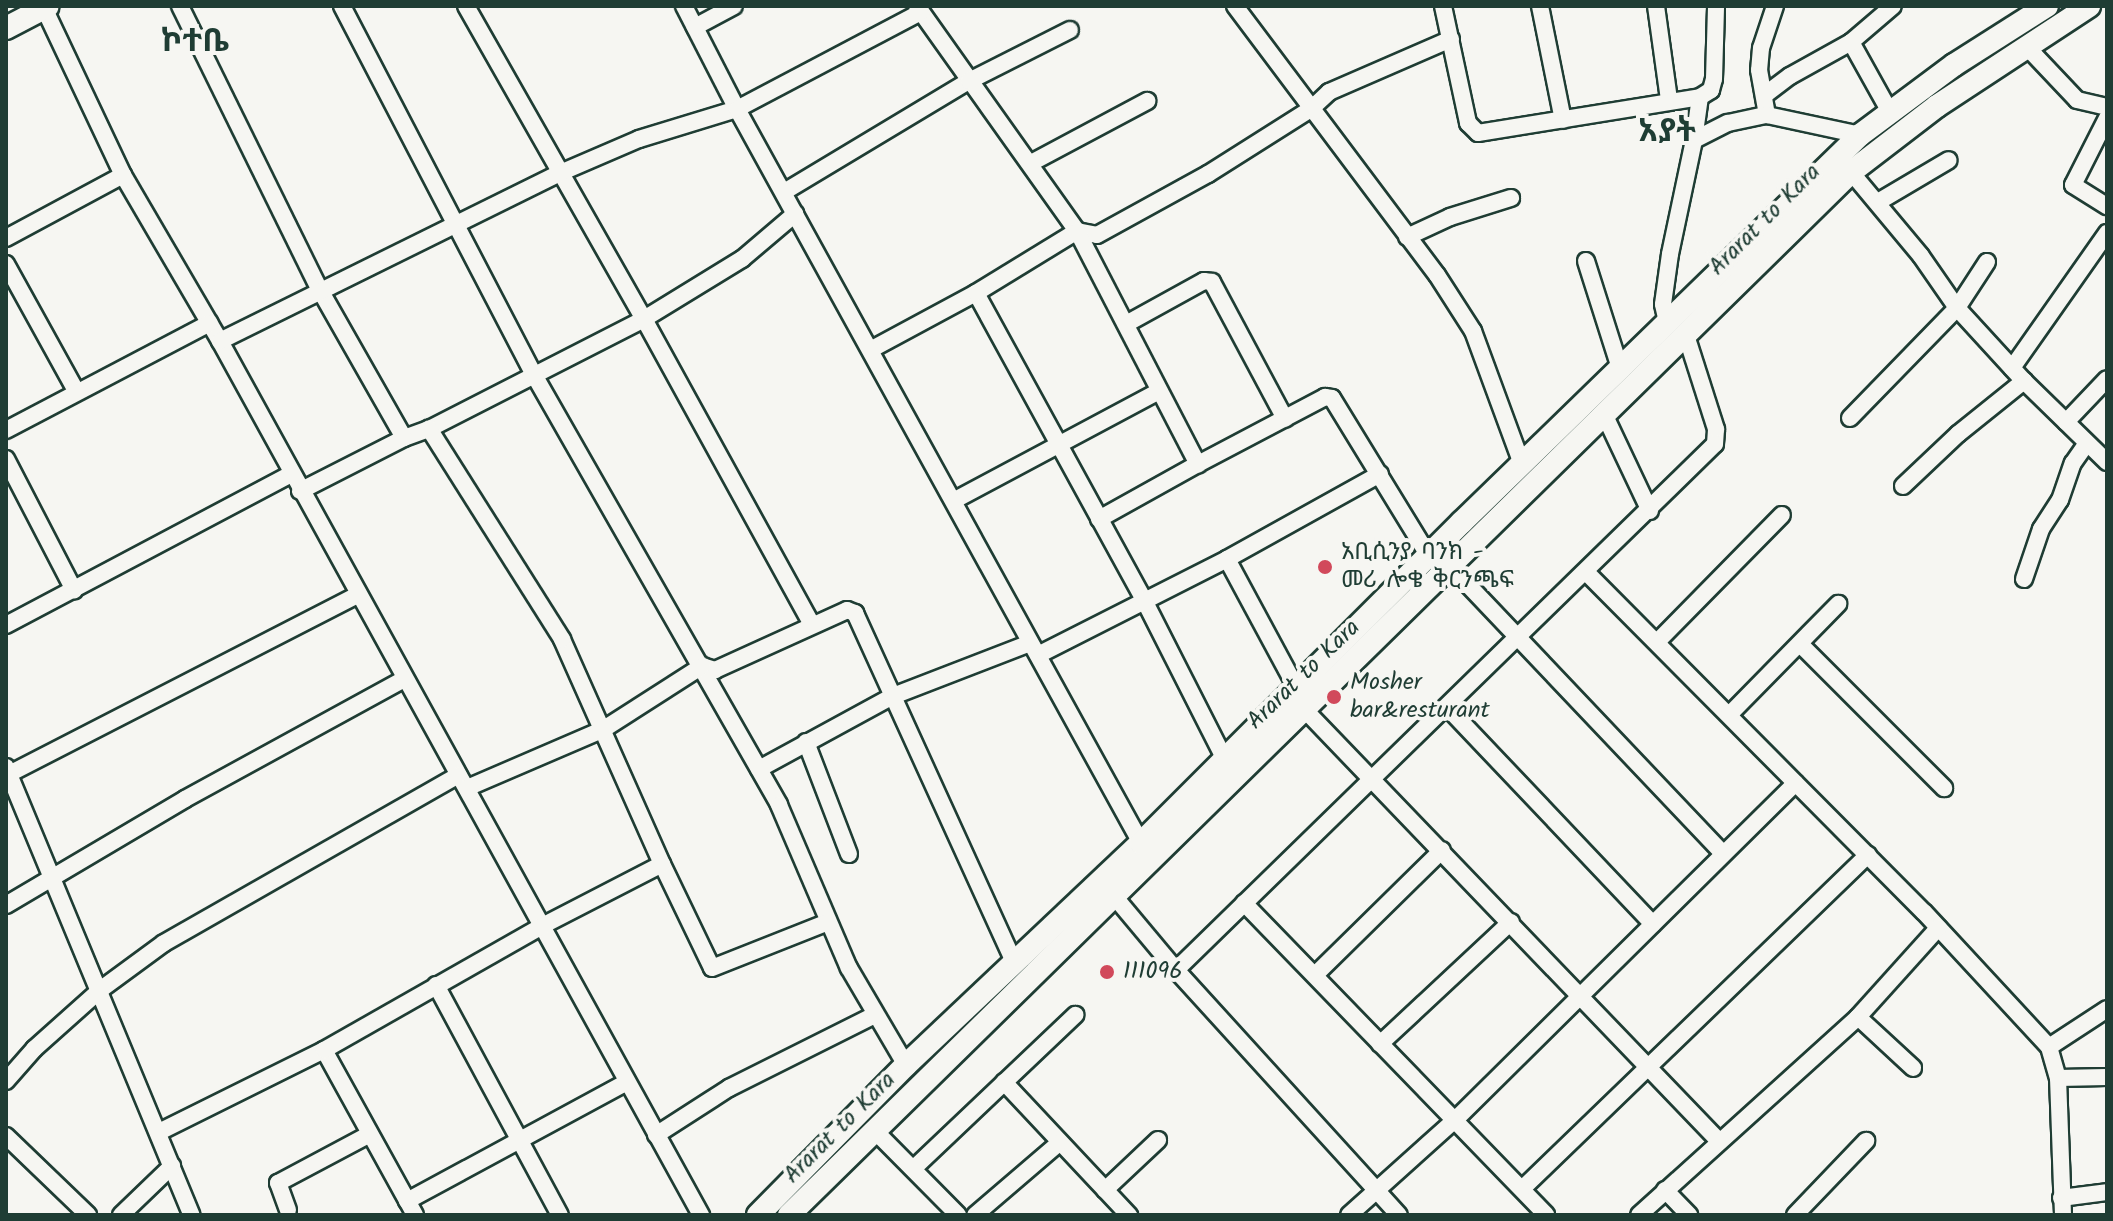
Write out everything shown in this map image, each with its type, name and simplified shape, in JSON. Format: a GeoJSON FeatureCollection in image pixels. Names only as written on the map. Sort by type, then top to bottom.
{"type":"FeatureCollection","features":[{"type":"Feature","properties":{"kind":"main road","name":"Ararat to Kara"},"geometry":{"type":"LineString","coordinates":[[758,1215],[906,1065],[1015,964],[1107,888],[1141,843],[1224,758],[1301,700],[1429,556],[1860,135],[1954,65],[2047,6]]}},
{"type":"Feature","properties":{"kind":"main road","name":"Ararat to Kara"},"geometry":{"type":"LineString","coordinates":[[789,1215],[875,1131],[1107,888],[1301,700],[1452,568],[1851,172],[1937,106],[2089,6]]}},
{"type":"Feature","properties":{"kind":"main road"},"geometry":{"type":"LineString","coordinates":[[6,28],[46,7]]}},
{"type":"Feature","properties":{"kind":"main road"},"geometry":{"type":"LineString","coordinates":[[1729,261],[1743,279]]}},
{"type":"Feature","properties":{"kind":"street"},"geometry":{"type":"LineString","coordinates":[[180,6],[320,290],[404,438]]}},
{"type":"Feature","properties":{"kind":"street"},"geometry":{"type":"LineString","coordinates":[[342,6],[533,373],[779,805],[828,922],[875,1015],[906,1065]]}},
{"type":"Feature","properties":{"kind":"street"},"geometry":{"type":"LineString","coordinates":[[466,6],[644,319],[812,625]]}},
{"type":"Feature","properties":{"kind":"street"},"geometry":{"type":"LineString","coordinates":[[684,6],[737,109],[872,349],[1141,843]]}},
{"type":"Feature","properties":{"kind":"street"},"geometry":{"type":"LineString","coordinates":[[695,27],[734,6]]}},
{"type":"Feature","properties":{"kind":"street"},"geometry":{"type":"LineString","coordinates":[[1235,6],[1473,331],[1522,464]]}},
{"type":"Feature","properties":{"kind":"street"},"geometry":{"type":"LineString","coordinates":[[1443,6],[1468,123],[1474,131],[1493,132],[1700,97],[1711,90],[1714,79],[1716,6]]}},
{"type":"Feature","properties":{"kind":"street"},"geometry":{"type":"LineString","coordinates":[[1540,6],[1563,120]]}},
{"type":"Feature","properties":{"kind":"street"},"geometry":{"type":"LineString","coordinates":[[1656,6],[1669,100]]}},
{"type":"Feature","properties":{"kind":"street"},"geometry":{"type":"LineString","coordinates":[[1767,115],[1766,94],[1759,70],[1761,48],[1775,6]]}},
{"type":"Feature","properties":{"kind":"street"},"geometry":{"type":"LineString","coordinates":[[1766,94],[1790,76],[1851,42],[1893,6]]}},
{"type":"Feature","properties":{"kind":"street"},"geometry":{"type":"LineString","coordinates":[[46,7],[123,175],[210,323],[701,1215]]}},
{"type":"Feature","properties":{"kind":"street"},"geometry":{"type":"LineString","coordinates":[[220,341],[560,173],[639,139],[737,109],[919,9],[1077,231],[1198,464]]}},
{"type":"Feature","properties":{"kind":"street"},"geometry":{"type":"LineString","coordinates":[[784,192],[969,81],[1070,30]]}},
{"type":"Feature","properties":{"kind":"street"},"geometry":{"type":"LineString","coordinates":[[872,349],[976,293],[1077,231],[1097,235],[1110,229],[1208,174],[1311,109],[1339,87],[1451,39]]}},
{"type":"Feature","properties":{"kind":"street"},"geometry":{"type":"LineString","coordinates":[[1851,42],[1890,112]]}},
{"type":"Feature","properties":{"kind":"street"},"geometry":{"type":"LineString","coordinates":[[2026,46],[2077,100],[2107,107]]}},
{"type":"Feature","properties":{"kind":"street"},"geometry":{"type":"LineString","coordinates":[[1667,322],[1663,304],[1670,254],[1700,97]]}},
{"type":"Feature","properties":{"kind":"street"},"geometry":{"type":"LineString","coordinates":[[1031,163],[1147,101]]}},
{"type":"Feature","properties":{"kind":"street"},"geometry":{"type":"LineString","coordinates":[[1694,140],[1728,123],[1767,115],[1860,135]]}},
{"type":"Feature","properties":{"kind":"street"},"geometry":{"type":"LineString","coordinates":[[2107,118],[2073,185],[2107,206]]}},
{"type":"Feature","properties":{"kind":"street"},"geometry":{"type":"LineString","coordinates":[[1878,202],[1949,160]]}},
{"type":"Feature","properties":{"kind":"street"},"geometry":{"type":"LineString","coordinates":[[1851,172],[1878,202],[1957,308],[2024,381],[2106,458]]}},
{"type":"Feature","properties":{"kind":"street"},"geometry":{"type":"LineString","coordinates":[[6,238],[123,175]]}},
{"type":"Feature","properties":{"kind":"street"},"geometry":{"type":"LineString","coordinates":[[1407,237],[1450,217],[1511,198]]}},
{"type":"Feature","properties":{"kind":"street"},"geometry":{"type":"LineString","coordinates":[[300,491],[644,319],[742,259],[795,214]]}},
{"type":"Feature","properties":{"kind":"street"},"geometry":{"type":"LineString","coordinates":[[2012,368],[2107,233]]}},
{"type":"Feature","properties":{"kind":"street"},"geometry":{"type":"LineString","coordinates":[[1586,261],[1620,368]]}},
{"type":"Feature","properties":{"kind":"street"},"geometry":{"type":"LineString","coordinates":[[1850,418],[1957,308],[1987,262]]}},
{"type":"Feature","properties":{"kind":"street"},"geometry":{"type":"LineString","coordinates":[[6,264],[76,391]]}},
{"type":"Feature","properties":{"kind":"street"},"geometry":{"type":"LineString","coordinates":[[1126,324],[1204,281],[1212,282],[1285,419]]}},
{"type":"Feature","properties":{"kind":"street"},"geometry":{"type":"LineString","coordinates":[[976,293],[1056,445],[1144,600],[1224,758]]}},
{"type":"Feature","properties":{"kind":"street"},"geometry":{"type":"LineString","coordinates":[[6,430],[210,323]]}},
{"type":"Feature","properties":{"kind":"street"},"geometry":{"type":"LineString","coordinates":[[1176,970],[1515,639],[1587,573],[1715,444],[1716,429],[1686,335]]}},
{"type":"Feature","properties":{"kind":"street"},"geometry":{"type":"LineString","coordinates":[[2066,422],[2107,379]]}},
{"type":"Feature","properties":{"kind":"street"},"geometry":{"type":"LineString","coordinates":[[1903,486],[1958,434],[2024,381]]}},
{"type":"Feature","properties":{"kind":"street"},"geometry":{"type":"LineString","coordinates":[[955,500],[1159,391]]}},
{"type":"Feature","properties":{"kind":"street"},"geometry":{"type":"LineString","coordinates":[[1099,519],[1325,397],[1332,398],[1429,556]]}},
{"type":"Feature","properties":{"kind":"street"},"geometry":{"type":"LineString","coordinates":[[1605,416],[1650,511]]}},
{"type":"Feature","properties":{"kind":"street"},"geometry":{"type":"LineString","coordinates":[[429,429],[562,639],[712,968],[828,922]]}},
{"type":"Feature","properties":{"kind":"street"},"geometry":{"type":"LineString","coordinates":[[2024,579],[2041,529],[2060,500],[2073,463],[2087,443]]}},
{"type":"Feature","properties":{"kind":"street"},"geometry":{"type":"LineString","coordinates":[[6,459],[74,590]]}},
{"type":"Feature","properties":{"kind":"street"},"geometry":{"type":"LineString","coordinates":[[6,625],[291,474]]}},
{"type":"Feature","properties":{"kind":"street"},"geometry":{"type":"LineString","coordinates":[[759,769],[893,696],[1034,649],[1144,600],[1227,559],[1380,474]]}},
{"type":"Feature","properties":{"kind":"street"},"geometry":{"type":"LineString","coordinates":[[1657,642],[1782,515]]}},
{"type":"Feature","properties":{"kind":"street"},"geometry":{"type":"LineString","coordinates":[[1227,559],[1301,700],[1718,1140]]}},
{"type":"Feature","properties":{"kind":"street"},"geometry":{"type":"LineString","coordinates":[[1452,568],[1515,639],[1723,854]]}},
{"type":"Feature","properties":{"kind":"street"},"geometry":{"type":"LineString","coordinates":[[1587,573],[1868,855],[2049,1047],[2058,1078],[2062,1207],[2107,1192]]}},
{"type":"Feature","properties":{"kind":"street"},"geometry":{"type":"LineString","coordinates":[[192,1215],[100,990],[50,881],[8,770],[358,595]]}},
{"type":"Feature","properties":{"kind":"street"},"geometry":{"type":"LineString","coordinates":[[1729,715],[1838,604]]}},
{"type":"Feature","properties":{"kind":"street"},"geometry":{"type":"LineString","coordinates":[[6,1081],[34,1049],[100,990],[164,943],[463,781],[604,729],[702,666],[715,670],[847,610],[855,613],[1015,964]]}},
{"type":"Feature","properties":{"kind":"street"},"geometry":{"type":"LineString","coordinates":[[1800,644],[1944,788]]}},
{"type":"Feature","properties":{"kind":"street"},"geometry":{"type":"LineString","coordinates":[[6,905],[185,799],[404,679]]}},
{"type":"Feature","properties":{"kind":"street"},"geometry":{"type":"LineString","coordinates":[[1447,707],[1653,924]]}},
{"type":"Feature","properties":{"kind":"street"},"geometry":{"type":"LineString","coordinates":[[806,742],[849,854]]}},
{"type":"Feature","properties":{"kind":"street"},"geometry":{"type":"LineString","coordinates":[[1349,1215],[1455,1120],[1795,783]]}},
{"type":"Feature","properties":{"kind":"street"},"geometry":{"type":"LineString","coordinates":[[1315,975],[1442,850]]}},
{"type":"Feature","properties":{"kind":"street"},"geometry":{"type":"LineString","coordinates":[[1522,1189],[1868,855]]}},
{"type":"Feature","properties":{"kind":"street"},"geometry":{"type":"LineString","coordinates":[[159,1132],[324,1050],[542,926],[662,864]]}},
{"type":"Feature","properties":{"kind":"street"},"geometry":{"type":"LineString","coordinates":[[1107,888],[1176,970],[1399,1215]]}},
{"type":"Feature","properties":{"kind":"street"},"geometry":{"type":"LineString","coordinates":[[1244,903],[1546,1215]]}},
{"type":"Feature","properties":{"kind":"street"},"geometry":{"type":"LineString","coordinates":[[1380,1044],[1511,922]]}},
{"type":"Feature","properties":{"kind":"street"},"geometry":{"type":"LineString","coordinates":[[1639,1215],[1718,1140],[1858,1017],[1938,928]]}},
{"type":"Feature","properties":{"kind":"street"},"geometry":{"type":"LineString","coordinates":[[436,985],[560,1215]]}},
{"type":"Feature","properties":{"kind":"street"},"geometry":{"type":"LineString","coordinates":[[2049,1047],[2107,1009]]}},
{"type":"Feature","properties":{"kind":"street"},"geometry":{"type":"LineString","coordinates":[[656,1135],[729,1088],[875,1015]]}},
{"type":"Feature","properties":{"kind":"street"},"geometry":{"type":"LineString","coordinates":[[913,1169],[1075,1015]]}},
{"type":"Feature","properties":{"kind":"street"},"geometry":{"type":"LineString","coordinates":[[1858,1017],[1913,1068]]}},
{"type":"Feature","properties":{"kind":"street"},"geometry":{"type":"LineString","coordinates":[[324,1050],[411,1208],[519,1139],[627,1082]]}},
{"type":"Feature","properties":{"kind":"street"},"geometry":{"type":"LineString","coordinates":[[2058,1078],[2107,1077]]}},
{"type":"Feature","properties":{"kind":"street"},"geometry":{"type":"LineString","coordinates":[[1004,1082],[1129,1215]]}},
{"type":"Feature","properties":{"kind":"street"},"geometry":{"type":"LineString","coordinates":[[875,1131],[958,1215]]}},
{"type":"Feature","properties":{"kind":"street"},"geometry":{"type":"LineString","coordinates":[[288,1210],[278,1183],[370,1134]]}},
{"type":"Feature","properties":{"kind":"street"},"geometry":{"type":"LineString","coordinates":[[6,1136],[88,1215]]}},
{"type":"Feature","properties":{"kind":"street"},"geometry":{"type":"LineString","coordinates":[[1105,1190],[1158,1140]]}},
{"type":"Feature","properties":{"kind":"street"},"geometry":{"type":"LineString","coordinates":[[1795,1215],[1866,1141]]}},
{"type":"Feature","properties":{"kind":"street"},"geometry":{"type":"LineString","coordinates":[[975,1215],[1059,1143]]}},
{"type":"Feature","properties":{"kind":"street"},"geometry":{"type":"LineString","coordinates":[[121,1215],[172,1166]]}},
{"type":"Feature","properties":{"kind":"street"},"geometry":{"type":"LineString","coordinates":[[1665,1190],[1689,1215]]}},
{"type":"Feature","properties":{"kind":"place","name":"አቢሲንያ ባንክ - መሪ ሎቄ ቅርንጫፍ"},"geometry":{"type":"Point","coordinates":[1325,567]}},
{"type":"Feature","properties":{"kind":"place","name":"Mosher bar&resturant"},"geometry":{"type":"Point","coordinates":[1334,697]}},
{"type":"Feature","properties":{"kind":"place","name":"111096"},"geometry":{"type":"Point","coordinates":[1107,972]}},
{"type":"Feature","properties":{"kind":"district","name":"ኮተቤ"},"geometry":{"type":"Point","coordinates":[195,43]}},
{"type":"Feature","properties":{"kind":"district","name":"አያት"},"geometry":{"type":"Point","coordinates":[1667,133]}}]}
